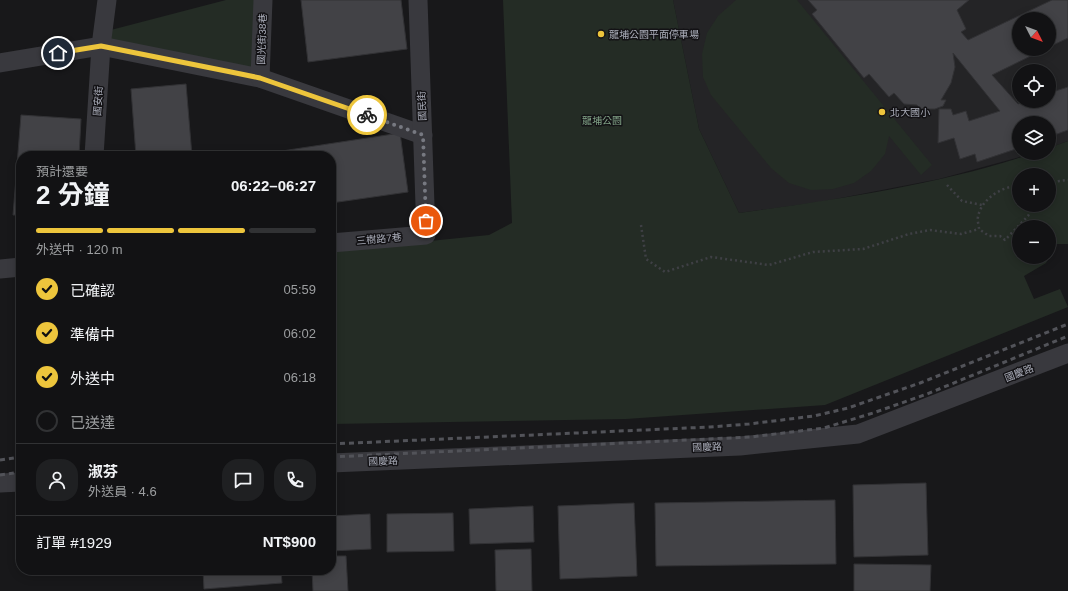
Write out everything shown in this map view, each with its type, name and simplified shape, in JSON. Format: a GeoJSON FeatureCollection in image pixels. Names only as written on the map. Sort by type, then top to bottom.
{"type":"FeatureCollection","features":[{"type":"Feature","properties":{"kind":"street","name":"國安街"},"geometry":{"type":"LineString","coordinates":[[94,151],[101,46],[107,0]]}},
{"type":"Feature","properties":{"kind":"street","name":"國光街38巷"},"geometry":{"type":"LineString","coordinates":[[260,78],[263,0]]}},
{"type":"Feature","properties":{"kind":"street","name":"國民街"},"geometry":{"type":"LineString","coordinates":[[418,0],[426,235]]}},
{"type":"Feature","properties":{"kind":"street"},"geometry":{"type":"LineString","coordinates":[[0,63],[101,46],[260,78],[423,135]]}},
{"type":"Feature","properties":{"kind":"street","name":"三樹路7巷"},"geometry":{"type":"LineString","coordinates":[[336,243],[426,235]]}},
{"type":"Feature","properties":{"kind":"street"},"geometry":{"type":"LineString","coordinates":[[0,269],[16,268]]}},
{"type":"Feature","properties":{"kind":"street","name":"國慶路"},"geometry":{"type":"LineString","coordinates":[[336,463],[740,446],[858,434],[1068,353]]}},
{"type":"Feature","properties":{"kind":"street"},"geometry":{"type":"LineString","coordinates":[[0,483],[16,482]]}},
{"type":"Feature","properties":{"kind":"path"},"geometry":{"type":"LineString","coordinates":[[1056,182],[1068,180]]}},
{"type":"Feature","properties":{"kind":"path"},"geometry":{"type":"LineString","coordinates":[[947,185],[962,201],[982,205]]}},
{"type":"Feature","properties":{"kind":"path"},"geometry":{"type":"LineString","coordinates":[[1012,188],[998,191],[982,205],[977,218],[979,229],[989,236],[1000,236],[1005,240],[1030,212]]}},
{"type":"Feature","properties":{"kind":"path"},"geometry":{"type":"LineString","coordinates":[[641,225],[646,259],[665,272],[711,257],[768,265],[813,252],[863,249],[909,234],[930,230],[961,234],[979,229]]}},
{"type":"Feature","properties":{"kind":"shaded area","name":"北大國小"},"geometry":{"type":"Polygon","coordinates":[[[673,0],[1068,0],[1068,141],[1056,145],[1056,116],[1012,116],[1012,159],[939,179],[820,202],[739,213],[699,129],[673,0]]]}},
{"type":"Feature","properties":{"kind":"green space"},"geometry":{"type":"Polygon","coordinates":[[[226,0],[257,0],[254,69],[106,43],[107,31],[226,0]]]}},
{"type":"Feature","properties":{"kind":"green space","name":"龍埔公園"},"geometry":{"type":"Polygon","coordinates":[[[503,0],[673,0],[699,129],[739,213],[888,190],[962,174],[1012,160],[1056,160],[1056,145],[1068,141],[1068,244],[1056,244],[1056,220],[1012,220],[1012,264],[1044,264],[1024,276],[1034,299],[1060,289],[1068,307],[825,405],[626,419],[336,424],[336,250],[489,235],[512,223],[503,0]]]}},
{"type":"Feature","properties":{"kind":"green space"},"geometry":{"type":"Polygon","coordinates":[[[736,0],[797,0],[932,165],[921,175],[889,136],[885,154],[871,171],[854,183],[833,189],[811,190],[789,183],[771,168],[711,95],[703,77],[702,54],[707,33],[718,16],[736,0]]]}},
{"type":"Feature","properties":{"kind":"building"},"geometry":{"type":"Polygon","coordinates":[[[301,0],[401,0],[407,49],[308,62],[301,0]]]}},
{"type":"Feature","properties":{"kind":"building"},"geometry":{"type":"Polygon","coordinates":[[[808,0],[969,0],[957,10],[966,29],[961,32],[968,40],[1012,19],[1012,56],[1031,56],[992,75],[1012,97],[1012,108],[1056,108],[1056,91],[1068,87],[1068,130],[1056,134],[1056,116],[1012,116],[1012,150],[977,162],[975,154],[960,159],[954,138],[938,143],[939,109],[951,109],[953,115],[966,111],[969,121],[1000,111],[953,53],[955,67],[951,83],[941,100],[946,100],[943,106],[935,109],[921,109],[917,105],[904,104],[894,93],[889,97],[869,74],[864,78],[812,14],[817,10],[808,0]]]}},
{"type":"Feature","properties":{"kind":"building"},"geometry":{"type":"Polygon","coordinates":[[[1052,0],[1068,0],[1068,38],[1056,44],[1056,12],[1027,12],[1052,0]]]}},
{"type":"Feature","properties":{"kind":"building"},"geometry":{"type":"Polygon","coordinates":[[[186,84],[192,151],[136,151],[131,89],[186,84]]]}},
{"type":"Feature","properties":{"kind":"building"},"geometry":{"type":"Polygon","coordinates":[[[21,115],[81,119],[79,151],[18,151],[21,115]]]}},
{"type":"Feature","properties":{"kind":"building"},"geometry":{"type":"Polygon","coordinates":[[[400,133],[408,192],[336,202],[336,151],[282,151],[400,133]]]}},
{"type":"Feature","properties":{"kind":"building"},"geometry":{"type":"Polygon","coordinates":[[[16,178],[16,215],[13,215],[16,178]]]}},
{"type":"Feature","properties":{"kind":"building"},"geometry":{"type":"Polygon","coordinates":[[[926,483],[928,555],[854,557],[853,485],[926,483]]]}},
{"type":"Feature","properties":{"kind":"building"},"geometry":{"type":"Polygon","coordinates":[[[835,500],[836,564],[656,566],[655,503],[835,500]]]}},
{"type":"Feature","properties":{"kind":"building"},"geometry":{"type":"Polygon","coordinates":[[[634,503],[637,576],[560,579],[558,506],[634,503]]]}},
{"type":"Feature","properties":{"kind":"building"},"geometry":{"type":"Polygon","coordinates":[[[533,506],[534,542],[470,544],[469,509],[533,506]]]}},
{"type":"Feature","properties":{"kind":"building"},"geometry":{"type":"Polygon","coordinates":[[[453,513],[454,551],[387,552],[387,514],[453,513]]]}},
{"type":"Feature","properties":{"kind":"building"},"geometry":{"type":"Polygon","coordinates":[[[370,514],[371,549],[336,551],[336,516],[370,514]]]}},
{"type":"Feature","properties":{"kind":"building"},"geometry":{"type":"Polygon","coordinates":[[[531,549],[532,591],[496,591],[495,550],[531,549]]]}},
{"type":"Feature","properties":{"kind":"building"},"geometry":{"type":"Polygon","coordinates":[[[336,556],[346,556],[348,591],[313,591],[312,575],[336,575],[336,556]]]}},
{"type":"Feature","properties":{"kind":"building"},"geometry":{"type":"Polygon","coordinates":[[[854,564],[931,565],[930,591],[854,591],[854,564]]]}},
{"type":"Feature","properties":{"kind":"building"},"geometry":{"type":"Polygon","coordinates":[[[203,575],[281,575],[282,583],[204,589],[203,575]]]}},
{"type":"Feature","properties":{"kind":"railway"},"geometry":{"type":"LineString","coordinates":[[336,444],[710,427],[814,416],[848,408],[920,383],[1068,324]]}},
{"type":"Feature","properties":{"kind":"railway"},"geometry":{"type":"LineString","coordinates":[[336,457],[751,437],[824,428],[927,394],[1068,336]]}},
{"type":"Feature","properties":{"kind":"railway"},"geometry":{"type":"LineString","coordinates":[[0,460],[16,458]]}},
{"type":"Feature","properties":{"kind":"railway"},"geometry":{"type":"LineString","coordinates":[[0,475],[16,473]]}},
{"type":"Feature","properties":{"kind":"way so far"},"geometry":{"type":"LineString","coordinates":[[367,115],[423,135],[426,221]]}},
{"type":"Feature","properties":{"kind":"place","name":"龍埔公園平面停車場"},"geometry":{"type":"Point","coordinates":[601,34]}},
{"type":"Feature","properties":{"kind":"place","name":"北大國小"},"geometry":{"type":"Point","coordinates":[882,112]}},
{"type":"Feature","properties":{"kind":"route"},"geometry":{"type":"LineString","coordinates":[[58,53],[101,46],[231,72],[260,78],[367,115]]}}]}
